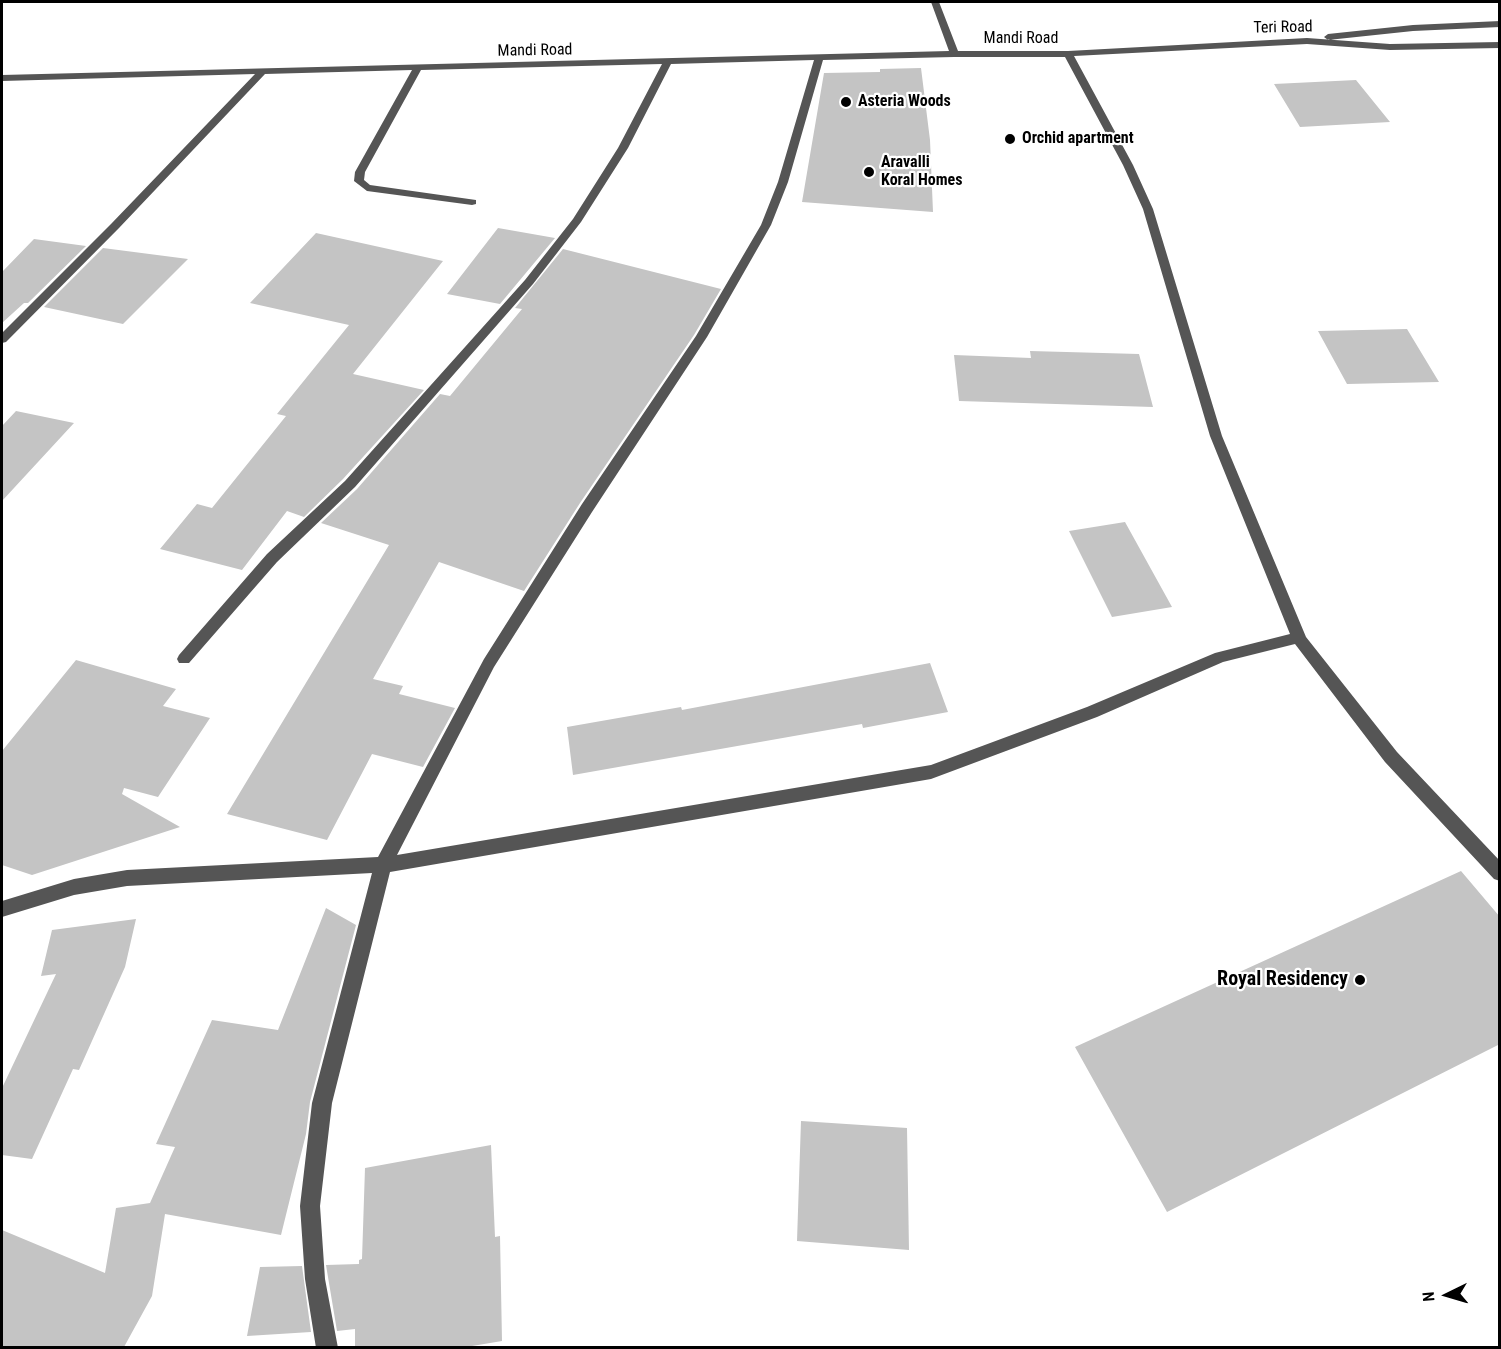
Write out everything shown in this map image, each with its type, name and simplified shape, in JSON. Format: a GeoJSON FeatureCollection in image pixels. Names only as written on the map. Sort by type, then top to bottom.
{"type":"FeatureCollection","features":[{"type":"Feature","properties":{"kind":"street"},"geometry":{"type":"LineString","coordinates":[[935,2],[954,54]]}},
{"type":"Feature","properties":{"kind":"street"},"geometry":{"type":"LineString","coordinates":[[1307,41],[1359,33],[1500,24]]}},
{"type":"Feature","properties":{"kind":"street","name":"Teri Road"},"geometry":{"type":"LineString","coordinates":[[1068,54],[1307,41],[1390,47],[1500,45]]}},
{"type":"Feature","properties":{"kind":"street","name":"Mandi Road"},"geometry":{"type":"LineString","coordinates":[[2,78],[954,54],[1068,54]]}},
{"type":"Feature","properties":{"kind":"street"},"geometry":{"type":"LineString","coordinates":[[1068,54],[1128,165],[1148,209],[1216,436],[1300,640],[1391,756],[1500,873]]}},
{"type":"Feature","properties":{"kind":"street"},"geometry":{"type":"LineString","coordinates":[[327,1347],[315,1279],[310,1206],[321,1114],[383,865],[489,663],[587,508],[701,337],[766,225],[783,182],[819,59]]}},
{"type":"Feature","properties":{"kind":"street"},"geometry":{"type":"LineString","coordinates":[[184,659],[272,558],[350,484],[529,282],[577,220],[623,148],[668,63]]}},
{"type":"Feature","properties":{"kind":"street"},"geometry":{"type":"LineString","coordinates":[[417,69],[360,172],[359,181],[367,188],[472,202]]}},
{"type":"Feature","properties":{"kind":"street"},"geometry":{"type":"LineString","coordinates":[[2,339],[115,226],[262,72]]}},
{"type":"Feature","properties":{"kind":"street"},"geometry":{"type":"LineString","coordinates":[[2,909],[74,887],[127,878],[383,865],[931,772],[1092,712],[1220,657],[1296,638],[1300,640]]}},
{"type":"Feature","properties":{"kind":"building"},"geometry":{"type":"Polygon","coordinates":[[[921,68],[930,140],[933,212],[802,202],[824,73],[880,72],[880,69],[921,68]]]}},
{"type":"Feature","properties":{"kind":"building"},"geometry":{"type":"Polygon","coordinates":[[[1356,80],[1390,122],[1300,127],[1274,84],[1356,80]]]}},
{"type":"Feature","properties":{"kind":"building"},"geometry":{"type":"Polygon","coordinates":[[[498,228],[555,238],[500,304],[447,294],[498,228]]]}},
{"type":"Feature","properties":{"kind":"building"},"geometry":{"type":"Polygon","coordinates":[[[316,233],[443,261],[353,374],[424,390],[343,479],[304,517],[287,511],[242,570],[160,549],[197,504],[212,508],[286,416],[277,414],[349,325],[250,303],[316,233]]]}},
{"type":"Feature","properties":{"kind":"building"},"geometry":{"type":"Polygon","coordinates":[[[34,239],[86,246],[28,303],[24,303],[2,323],[2,272],[34,239]]]}},
{"type":"Feature","properties":{"kind":"building"},"geometry":{"type":"Polygon","coordinates":[[[103,248],[188,259],[123,324],[44,307],[103,248]]]}},
{"type":"Feature","properties":{"kind":"building"},"geometry":{"type":"Polygon","coordinates":[[[563,249],[721,289],[694,335],[580,503],[524,591],[439,562],[373,679],[403,686],[399,694],[455,708],[423,767],[372,754],[327,840],[227,814],[389,545],[321,523],[357,489],[440,394],[450,396],[522,309],[515,308],[563,249]]]}},
{"type":"Feature","properties":{"kind":"building"},"geometry":{"type":"Polygon","coordinates":[[[1407,329],[1439,382],[1347,384],[1318,331],[1407,329]]]}},
{"type":"Feature","properties":{"kind":"building"},"geometry":{"type":"Polygon","coordinates":[[[1030,351],[1139,354],[1153,407],[959,401],[954,355],[1031,358],[1030,351]]]}},
{"type":"Feature","properties":{"kind":"building"},"geometry":{"type":"Polygon","coordinates":[[[16,411],[74,423],[2,501],[2,426],[16,411]]]}},
{"type":"Feature","properties":{"kind":"building"},"geometry":{"type":"Polygon","coordinates":[[[1125,522],[1172,607],[1112,617],[1069,531],[1125,522]]]}},
{"type":"Feature","properties":{"kind":"building"},"geometry":{"type":"Polygon","coordinates":[[[76,660],[176,689],[163,706],[210,718],[158,797],[124,788],[122,794],[180,827],[32,875],[2,865],[2,751],[76,660]]]}},
{"type":"Feature","properties":{"kind":"building"},"geometry":{"type":"Polygon","coordinates":[[[930,663],[948,712],[863,728],[862,724],[573,775],[567,727],[681,707],[682,710],[930,663]]]}},
{"type":"Feature","properties":{"kind":"building","name":"Royal Residency"},"geometry":{"type":"Polygon","coordinates":[[[1461,871],[1500,917],[1500,1044],[1167,1212],[1075,1047],[1461,871]]]}},
{"type":"Feature","properties":{"kind":"building"},"geometry":{"type":"Polygon","coordinates":[[[326,908],[356,925],[310,1102],[306,1134],[281,1235],[165,1214],[152,1296],[124,1347],[2,1347],[2,1230],[105,1273],[116,1208],[150,1203],[175,1147],[156,1144],[212,1020],[278,1030],[326,908]]]}},
{"type":"Feature","properties":{"kind":"building"},"geometry":{"type":"Polygon","coordinates":[[[136,919],[125,967],[79,1070],[73,1069],[32,1159],[2,1155],[2,1088],[56,974],[41,976],[52,930],[136,919]]]}},
{"type":"Feature","properties":{"kind":"building"},"geometry":{"type":"Polygon","coordinates":[[[801,1121],[907,1128],[909,1250],[797,1241],[801,1121]]]}},
{"type":"Feature","properties":{"kind":"building"},"geometry":{"type":"Polygon","coordinates":[[[491,1145],[495,1237],[500,1236],[502,1341],[466,1347],[355,1347],[355,1329],[337,1331],[326,1265],[359,1264],[359,1260],[362,1259],[365,1168],[491,1145]]]}},
{"type":"Feature","properties":{"kind":"building"},"geometry":{"type":"Polygon","coordinates":[[[302,1266],[311,1332],[247,1336],[260,1267],[302,1266]]]}},
{"type":"Feature","properties":{"kind":"place","name":"Asteria Woods"},"geometry":{"type":"Point","coordinates":[846,102]}},
{"type":"Feature","properties":{"kind":"place","name":"Orchid apartment"},"geometry":{"type":"Point","coordinates":[1010,139]}},
{"type":"Feature","properties":{"kind":"place","name":"Aravalli Koral Homes"},"geometry":{"type":"Point","coordinates":[869,172]}},
{"type":"Feature","properties":{"kind":"place","name":"Royal Residency"},"geometry":{"type":"Point","coordinates":[1360,980]}}]}
